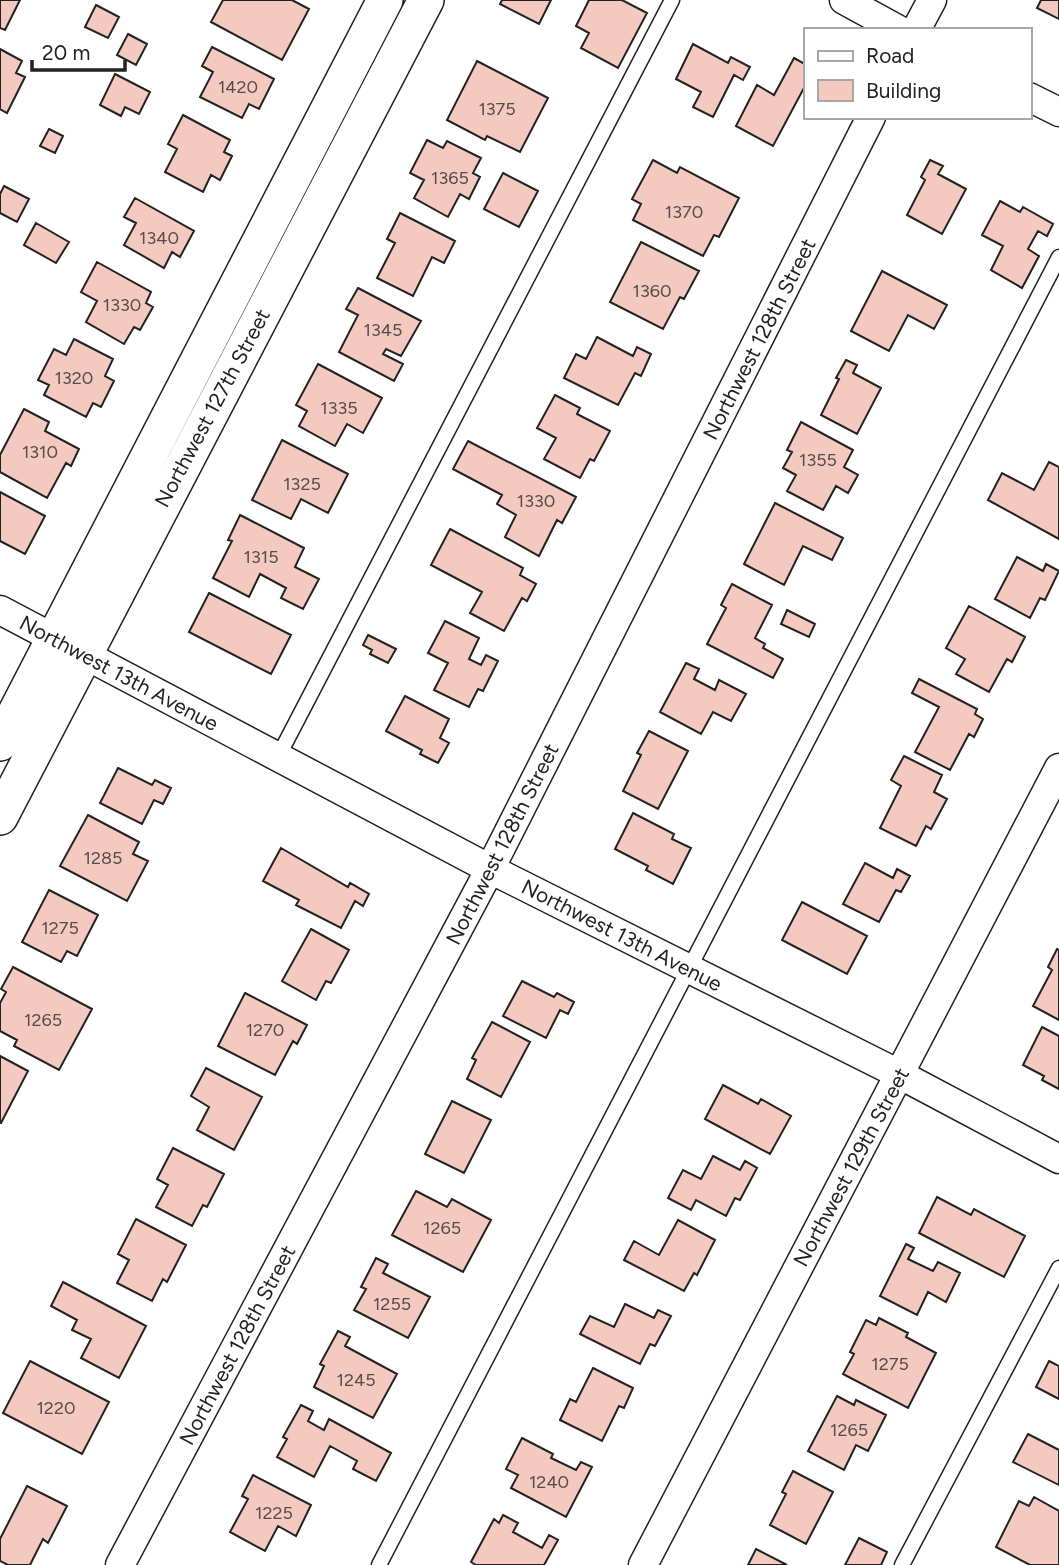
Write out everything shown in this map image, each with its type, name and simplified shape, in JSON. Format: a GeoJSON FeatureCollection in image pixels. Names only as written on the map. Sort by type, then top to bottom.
{"type":"FeatureCollection","features":[{"type":"Feature","properties":{"kind":"street","name":"Northwest 127th Street"},"geometry":{"type":"LineString","coordinates":[[0,817],[69,647],[385,0]]}},
{"type":"Feature","properties":{"kind":"street","name":"Northwest 127th Street"},"geometry":{"type":"LineString","coordinates":[[0,743],[69,647],[426,0]]}},
{"type":"Feature","properties":{"kind":"street"},"geometry":{"type":"LineString","coordinates":[[844,0],[895,28]]}},
{"type":"Feature","properties":{"kind":"street"},"geometry":{"type":"LineString","coordinates":[[917,28],[932,0]]}},
{"type":"Feature","properties":{"kind":"street"},"geometry":{"type":"LineString","coordinates":[[1031,98],[1059,112]]}},
{"type":"Feature","properties":{"kind":"street","name":"Northwest 128th Street"},"geometry":{"type":"LineString","coordinates":[[120,1565],[490,869],[871,119]]}},
{"type":"Feature","properties":{"kind":"street","name":"Northwest 13th Avenue"},"geometry":{"type":"LineString","coordinates":[[0,610],[490,869],[899,1074],[1059,1159]]}},
{"type":"Feature","properties":{"kind":"street","name":"Northwest 129th Street"},"geometry":{"type":"LineString","coordinates":[[643,1565],[1059,768]]}},
{"type":"Feature","properties":{"kind":"lane"},"geometry":{"type":"LineString","coordinates":[[278,757],[672,0]]}},
{"type":"Feature","properties":{"kind":"lane"},"geometry":{"type":"LineString","coordinates":[[379,1565],[1059,257]]}},
{"type":"Feature","properties":{"kind":"lane"},"geometry":{"type":"LineString","coordinates":[[902,1565],[1059,1268]]}},
{"type":"Feature","properties":{"kind":"building"},"geometry":{"type":"Polygon","coordinates":[[[0,0],[20,0],[5,30],[0,28],[0,0]]]}},
{"type":"Feature","properties":{"kind":"building"},"geometry":{"type":"Polygon","coordinates":[[[223,0],[292,0],[309,9],[282,60],[211,22],[223,0]]]}},
{"type":"Feature","properties":{"kind":"building"},"geometry":{"type":"Polygon","coordinates":[[[502,0],[551,0],[539,24],[500,4],[502,0]]]}},
{"type":"Feature","properties":{"kind":"building"},"geometry":{"type":"Polygon","coordinates":[[[589,0],[622,0],[647,13],[618,68],[581,48],[589,33],[576,26],[589,0]]]}},
{"type":"Feature","properties":{"kind":"building"},"geometry":{"type":"Polygon","coordinates":[[[1041,0],[1059,0],[1059,19],[1037,8],[1041,0]]]}},
{"type":"Feature","properties":{"kind":"building"},"geometry":{"type":"Polygon","coordinates":[[[96,5],[119,17],[108,38],[85,27],[96,5]]]}},
{"type":"Feature","properties":{"kind":"building"},"geometry":{"type":"Polygon","coordinates":[[[128,34],[147,44],[136,65],[117,55],[128,34]]]}},
{"type":"Feature","properties":{"kind":"building"},"geometry":{"type":"Polygon","coordinates":[[[693,44],[728,63],[731,57],[750,67],[743,80],[734,75],[713,117],[693,107],[701,92],[676,79],[693,44]]]}},
{"type":"Feature","properties":{"kind":"building"},"geometry":{"type":"Polygon","coordinates":[[[212,47],[274,79],[259,109],[249,104],[242,118],[200,97],[213,72],[202,66],[212,47]]]}},
{"type":"Feature","properties":{"kind":"building"},"geometry":{"type":"Polygon","coordinates":[[[0,49],[22,61],[16,73],[25,77],[7,113],[0,109],[0,49]]]}},
{"type":"Feature","properties":{"kind":"building"},"geometry":{"type":"Polygon","coordinates":[[[794,58],[804,63],[804,88],[773,146],[736,126],[757,85],[774,95],[794,58]]]}},
{"type":"Feature","properties":{"kind":"building"},"geometry":{"type":"Polygon","coordinates":[[[477,61],[548,98],[520,152],[487,136],[485,140],[447,120],[477,61]]]}},
{"type":"Feature","properties":{"kind":"building"},"geometry":{"type":"Polygon","coordinates":[[[115,74],[150,92],[139,114],[125,107],[121,116],[100,105],[115,74]]]}},
{"type":"Feature","properties":{"kind":"building"},"geometry":{"type":"Polygon","coordinates":[[[183,115],[230,140],[224,152],[232,156],[220,180],[211,175],[203,192],[165,172],[177,149],[168,144],[183,115]]]}},
{"type":"Feature","properties":{"kind":"building"},"geometry":{"type":"Polygon","coordinates":[[[49,129],[63,136],[55,153],[40,146],[49,129]]]}},
{"type":"Feature","properties":{"kind":"building"},"geometry":{"type":"Polygon","coordinates":[[[427,140],[443,148],[447,141],[481,158],[473,173],[480,177],[469,199],[460,194],[448,217],[414,198],[424,180],[410,173],[427,140]]]}},
{"type":"Feature","properties":{"kind":"building"},"geometry":{"type":"Polygon","coordinates":[[[653,160],[677,173],[680,167],[739,198],[719,237],[714,235],[703,256],[633,220],[641,204],[632,199],[653,160]]]}},
{"type":"Feature","properties":{"kind":"building"},"geometry":{"type":"Polygon","coordinates":[[[930,160],[943,166],[938,174],[966,189],[942,234],[907,215],[925,180],[921,177],[930,160]]]}},
{"type":"Feature","properties":{"kind":"building"},"geometry":{"type":"Polygon","coordinates":[[[503,173],[538,191],[519,227],[484,209],[503,173]]]}},
{"type":"Feature","properties":{"kind":"building"},"geometry":{"type":"Polygon","coordinates":[[[4,186],[29,199],[17,222],[0,213],[0,194],[4,186]]]}},
{"type":"Feature","properties":{"kind":"building"},"geometry":{"type":"Polygon","coordinates":[[[135,198],[194,231],[180,257],[172,252],[164,268],[124,245],[136,223],[124,217],[135,198]]]}},
{"type":"Feature","properties":{"kind":"building"},"geometry":{"type":"Polygon","coordinates":[[[1000,201],[1020,212],[1023,207],[1053,224],[1047,236],[1038,231],[1028,249],[1039,256],[1022,288],[991,270],[1003,246],[982,235],[1000,201]]]}},
{"type":"Feature","properties":{"kind":"building"},"geometry":{"type":"Polygon","coordinates":[[[400,213],[455,241],[444,263],[432,257],[413,296],[377,278],[395,243],[387,239],[400,213]]]}},
{"type":"Feature","properties":{"kind":"building"},"geometry":{"type":"Polygon","coordinates":[[[36,223],[69,242],[56,263],[24,245],[36,223]]]}},
{"type":"Feature","properties":{"kind":"building"},"geometry":{"type":"Polygon","coordinates":[[[641,242],[699,271],[684,299],[680,297],[663,329],[610,302],[641,242]]]}},
{"type":"Feature","properties":{"kind":"building"},"geometry":{"type":"Polygon","coordinates":[[[97,262],[151,292],[146,303],[153,307],[140,330],[134,327],[124,344],[86,322],[97,301],[81,292],[97,262]]]}},
{"type":"Feature","properties":{"kind":"building"},"geometry":{"type":"Polygon","coordinates":[[[882,271],[947,305],[934,329],[908,315],[889,351],[851,331],[882,271]]]}},
{"type":"Feature","properties":{"kind":"building"},"geometry":{"type":"Polygon","coordinates":[[[358,288],[421,321],[401,356],[386,349],[383,354],[403,364],[394,381],[339,352],[358,315],[346,309],[358,288]]]}},
{"type":"Feature","properties":{"kind":"building"},"geometry":{"type":"Polygon","coordinates":[[[597,337],[633,356],[637,347],[651,354],[641,376],[635,373],[618,405],[564,378],[576,354],[586,359],[597,337]]]}},
{"type":"Feature","properties":{"kind":"building"},"geometry":{"type":"Polygon","coordinates":[[[74,339],[113,359],[105,376],[114,381],[101,407],[93,403],[86,417],[44,395],[49,385],[38,380],[54,349],[66,355],[74,339]]]}},
{"type":"Feature","properties":{"kind":"building"},"geometry":{"type":"Polygon","coordinates":[[[846,360],[857,365],[853,373],[881,388],[857,434],[821,415],[846,360]]]}},
{"type":"Feature","properties":{"kind":"building"},"geometry":{"type":"Polygon","coordinates":[[[318,364],[382,398],[363,433],[347,424],[335,446],[299,426],[307,411],[296,405],[318,364]]]}},
{"type":"Feature","properties":{"kind":"building"},"geometry":{"type":"Polygon","coordinates":[[[555,395],[580,408],[577,414],[610,431],[594,461],[590,459],[580,478],[544,459],[556,438],[537,428],[555,395]]]}},
{"type":"Feature","properties":{"kind":"building"},"geometry":{"type":"Polygon","coordinates":[[[24,409],[49,422],[45,431],[79,449],[71,466],[66,463],[47,498],[0,472],[0,455],[24,409]]]}},
{"type":"Feature","properties":{"kind":"building"},"geometry":{"type":"Polygon","coordinates":[[[801,422],[853,450],[844,467],[858,475],[848,493],[836,486],[823,510],[787,491],[796,475],[783,468],[792,452],[787,450],[801,422]]]}},
{"type":"Feature","properties":{"kind":"building"},"geometry":{"type":"Polygon","coordinates":[[[282,440],[348,474],[328,513],[301,499],[291,519],[252,500],[282,440]]]}},
{"type":"Feature","properties":{"kind":"building"},"geometry":{"type":"Polygon","coordinates":[[[468,441],[576,497],[562,523],[557,520],[539,556],[505,537],[516,515],[497,504],[502,495],[453,469],[468,441]]]}},
{"type":"Feature","properties":{"kind":"building"},"geometry":{"type":"Polygon","coordinates":[[[1049,462],[1059,467],[1059,539],[988,500],[1002,473],[1034,490],[1049,462]]]}},
{"type":"Feature","properties":{"kind":"building"},"geometry":{"type":"Polygon","coordinates":[[[0,492],[45,516],[25,554],[0,541],[0,492]]]}},
{"type":"Feature","properties":{"kind":"building"},"geometry":{"type":"Polygon","coordinates":[[[775,503],[843,538],[832,560],[803,546],[784,585],[744,564],[775,503]]]}},
{"type":"Feature","properties":{"kind":"building"},"geometry":{"type":"Polygon","coordinates":[[[240,515],[304,548],[295,567],[319,579],[303,609],[281,598],[286,588],[260,574],[249,597],[213,578],[232,541],[228,540],[240,515]]]}},
{"type":"Feature","properties":{"kind":"building"},"geometry":{"type":"Polygon","coordinates":[[[450,529],[523,568],[520,575],[536,584],[527,601],[522,598],[504,631],[470,613],[482,592],[431,565],[450,529]]]}},
{"type":"Feature","properties":{"kind":"building"},"geometry":{"type":"Polygon","coordinates":[[[1017,557],[1043,571],[1046,564],[1059,571],[1045,600],[1040,598],[1030,618],[995,599],[1017,557]]]}},
{"type":"Feature","properties":{"kind":"building"},"geometry":{"type":"Polygon","coordinates":[[[732,584],[772,605],[755,638],[765,644],[763,648],[783,659],[773,678],[707,644],[726,608],[721,605],[732,584]]]}},
{"type":"Feature","properties":{"kind":"building"},"geometry":{"type":"Polygon","coordinates":[[[209,593],[291,635],[271,674],[189,632],[209,593]]]}},
{"type":"Feature","properties":{"kind":"building"},"geometry":{"type":"Polygon","coordinates":[[[969,606],[1025,637],[1012,662],[1007,659],[989,692],[956,674],[965,659],[946,648],[969,606]]]}},
{"type":"Feature","properties":{"kind":"building"},"geometry":{"type":"Polygon","coordinates":[[[787,610],[815,624],[809,637],[781,624],[787,610]]]}},
{"type":"Feature","properties":{"kind":"building"},"geometry":{"type":"Polygon","coordinates":[[[445,621],[479,638],[469,659],[481,665],[486,655],[498,661],[483,691],[478,689],[469,707],[434,690],[448,663],[428,653],[445,621]]]}},
{"type":"Feature","properties":{"kind":"building"},"geometry":{"type":"Polygon","coordinates":[[[368,635],[396,649],[388,663],[370,654],[372,650],[363,645],[368,635]]]}},
{"type":"Feature","properties":{"kind":"building"},"geometry":{"type":"Polygon","coordinates":[[[686,663],[699,669],[694,679],[715,690],[719,680],[746,694],[731,721],[713,712],[701,734],[660,712],[686,663]]]}},
{"type":"Feature","properties":{"kind":"building"},"geometry":{"type":"Polygon","coordinates":[[[919,679],[977,709],[975,714],[983,719],[974,737],[969,734],[950,770],[915,752],[939,707],[912,693],[919,679]]]}},
{"type":"Feature","properties":{"kind":"building"},"geometry":{"type":"Polygon","coordinates":[[[405,696],[449,719],[440,738],[449,743],[438,763],[420,754],[422,750],[386,731],[405,696]]]}},
{"type":"Feature","properties":{"kind":"building"},"geometry":{"type":"Polygon","coordinates":[[[649,731],[688,751],[658,809],[623,791],[641,755],[637,753],[649,731]]]}},
{"type":"Feature","properties":{"kind":"building"},"geometry":{"type":"Polygon","coordinates":[[[904,756],[942,775],[934,792],[947,799],[931,829],[926,826],[916,846],[880,828],[901,786],[891,780],[904,756]]]}},
{"type":"Feature","properties":{"kind":"building"},"geometry":{"type":"Polygon","coordinates":[[[118,768],[152,785],[155,780],[171,788],[163,804],[154,800],[142,824],[100,803],[118,768]]]}},
{"type":"Feature","properties":{"kind":"building"},"geometry":{"type":"Polygon","coordinates":[[[633,813],[674,834],[672,839],[691,848],[673,884],[646,870],[648,866],[615,849],[633,813]]]}},
{"type":"Feature","properties":{"kind":"building"},"geometry":{"type":"Polygon","coordinates":[[[88,815],[139,842],[133,854],[148,861],[127,901],[60,866],[88,815]]]}},
{"type":"Feature","properties":{"kind":"building"},"geometry":{"type":"Polygon","coordinates":[[[281,848],[348,887],[350,883],[369,894],[363,906],[355,901],[341,928],[296,905],[299,900],[263,881],[281,848]]]}},
{"type":"Feature","properties":{"kind":"building"},"geometry":{"type":"Polygon","coordinates":[[[865,863],[893,878],[897,869],[910,876],[901,892],[896,890],[879,922],[843,904],[865,863]]]}},
{"type":"Feature","properties":{"kind":"building"},"geometry":{"type":"Polygon","coordinates":[[[49,890],[98,915],[77,956],[67,951],[61,962],[22,942],[49,890]]]}},
{"type":"Feature","properties":{"kind":"building"},"geometry":{"type":"Polygon","coordinates":[[[802,902],[867,936],[847,974],[782,940],[802,902]]]}},
{"type":"Feature","properties":{"kind":"building"},"geometry":{"type":"Polygon","coordinates":[[[311,929],[349,950],[331,983],[326,981],[316,1000],[282,981],[311,929]]]}},
{"type":"Feature","properties":{"kind":"building"},"geometry":{"type":"Polygon","coordinates":[[[1057,949],[1059,1020],[1033,1006],[1052,970],[1048,967],[1057,949]]]}},
{"type":"Feature","properties":{"kind":"building"},"geometry":{"type":"Polygon","coordinates":[[[13,967],[92,1009],[59,1070],[14,1046],[17,1040],[0,1031],[0,1003],[6,992],[1,989],[13,967]]]}},
{"type":"Feature","properties":{"kind":"building"},"geometry":{"type":"Polygon","coordinates":[[[522,981],[554,997],[557,993],[574,1002],[568,1014],[560,1010],[546,1038],[503,1016],[522,981]]]}},
{"type":"Feature","properties":{"kind":"building"},"geometry":{"type":"Polygon","coordinates":[[[245,993],[307,1025],[297,1044],[293,1041],[275,1075],[218,1046],[245,993]]]}},
{"type":"Feature","properties":{"kind":"building"},"geometry":{"type":"Polygon","coordinates":[[[492,1022],[530,1042],[501,1097],[467,1079],[476,1060],[472,1058],[492,1022]]]}},
{"type":"Feature","properties":{"kind":"building"},"geometry":{"type":"Polygon","coordinates":[[[1042,1027],[1059,1036],[1059,1089],[1042,1080],[1044,1076],[1023,1065],[1042,1027]]]}},
{"type":"Feature","properties":{"kind":"building"},"geometry":{"type":"Polygon","coordinates":[[[0,1056],[28,1071],[1,1123],[0,1123],[0,1056]]]}},
{"type":"Feature","properties":{"kind":"building"},"geometry":{"type":"Polygon","coordinates":[[[206,1068],[262,1097],[234,1150],[197,1130],[209,1107],[191,1096],[206,1068]]]}},
{"type":"Feature","properties":{"kind":"building"},"geometry":{"type":"Polygon","coordinates":[[[723,1085],[758,1104],[761,1099],[791,1116],[770,1154],[705,1119],[723,1085]]]}},
{"type":"Feature","properties":{"kind":"building"},"geometry":{"type":"Polygon","coordinates":[[[452,1101],[491,1120],[464,1173],[425,1154],[452,1101]]]}},
{"type":"Feature","properties":{"kind":"building"},"geometry":{"type":"Polygon","coordinates":[[[173,1148],[224,1174],[207,1207],[203,1205],[192,1226],[156,1207],[168,1185],[157,1179],[173,1148]]]}},
{"type":"Feature","properties":{"kind":"building"},"geometry":{"type":"Polygon","coordinates":[[[713,1156],[740,1170],[745,1161],[757,1168],[740,1200],[735,1198],[726,1216],[696,1200],[691,1210],[668,1198],[683,1170],[701,1179],[713,1156]]]}},
{"type":"Feature","properties":{"kind":"building"},"geometry":{"type":"Polygon","coordinates":[[[416,1191],[447,1207],[452,1199],[491,1220],[463,1272],[392,1235],[416,1191]]]}},
{"type":"Feature","properties":{"kind":"building"},"geometry":{"type":"Polygon","coordinates":[[[937,1197],[971,1215],[974,1209],[1025,1236],[1004,1277],[919,1233],[937,1197]]]}},
{"type":"Feature","properties":{"kind":"building"},"geometry":{"type":"Polygon","coordinates":[[[136,1219],[186,1245],[167,1282],[163,1279],[152,1301],[117,1283],[129,1260],[118,1254],[136,1219]]]}},
{"type":"Feature","properties":{"kind":"building"},"geometry":{"type":"Polygon","coordinates":[[[678,1220],[715,1240],[697,1275],[694,1273],[684,1291],[624,1260],[634,1241],[659,1255],[678,1220]]]}},
{"type":"Feature","properties":{"kind":"building"},"geometry":{"type":"Polygon","coordinates":[[[906,1244],[914,1248],[908,1259],[933,1271],[938,1262],[960,1273],[946,1302],[928,1292],[917,1315],[880,1296],[906,1244]]]}},
{"type":"Feature","properties":{"kind":"building"},"geometry":{"type":"Polygon","coordinates":[[[376,1258],[388,1264],[383,1273],[430,1297],[408,1338],[354,1310],[366,1289],[361,1287],[376,1258]]]}},
{"type":"Feature","properties":{"kind":"building"},"geometry":{"type":"Polygon","coordinates":[[[63,1282],[146,1326],[119,1378],[81,1358],[91,1339],[72,1330],[77,1320],[51,1306],[63,1282]]]}},
{"type":"Feature","properties":{"kind":"building"},"geometry":{"type":"Polygon","coordinates":[[[625,1304],[654,1318],[658,1310],[671,1316],[655,1346],[650,1344],[640,1364],[580,1334],[590,1316],[614,1327],[625,1304]]]}},
{"type":"Feature","properties":{"kind":"building"},"geometry":{"type":"Polygon","coordinates":[[[879,1318],[908,1333],[906,1337],[936,1353],[908,1408],[843,1374],[854,1354],[850,1352],[866,1320],[876,1325],[879,1318]]]}},
{"type":"Feature","properties":{"kind":"building"},"geometry":{"type":"Polygon","coordinates":[[[338,1331],[350,1337],[345,1346],[397,1374],[373,1418],[314,1387],[324,1366],[320,1364],[338,1331]]]}},
{"type":"Feature","properties":{"kind":"building"},"geometry":{"type":"Polygon","coordinates":[[[30,1361],[109,1402],[82,1454],[3,1413],[30,1361]]]}},
{"type":"Feature","properties":{"kind":"building"},"geometry":{"type":"Polygon","coordinates":[[[1049,1361],[1059,1366],[1059,1399],[1036,1387],[1049,1361]]]}},
{"type":"Feature","properties":{"kind":"building"},"geometry":{"type":"Polygon","coordinates":[[[593,1368],[633,1388],[624,1408],[619,1406],[602,1441],[560,1420],[570,1399],[576,1402],[593,1368]]]}},
{"type":"Feature","properties":{"kind":"building"},"geometry":{"type":"Polygon","coordinates":[[[837,1396],[854,1405],[856,1400],[886,1415],[868,1451],[856,1445],[844,1470],[808,1451],[837,1396]]]}},
{"type":"Feature","properties":{"kind":"building"},"geometry":{"type":"Polygon","coordinates":[[[301,1405],[313,1411],[308,1421],[324,1430],[329,1419],[391,1453],[376,1481],[353,1469],[357,1461],[330,1446],[314,1477],[277,1457],[287,1439],[283,1437],[301,1405]]]}},
{"type":"Feature","properties":{"kind":"building"},"geometry":{"type":"Polygon","coordinates":[[[1028,1434],[1059,1450],[1059,1485],[1013,1462],[1028,1434]]]}},
{"type":"Feature","properties":{"kind":"building"},"geometry":{"type":"Polygon","coordinates":[[[522,1438],[553,1454],[551,1458],[576,1470],[581,1462],[592,1467],[566,1517],[511,1488],[518,1475],[506,1469],[522,1438]]]}},
{"type":"Feature","properties":{"kind":"building"},"geometry":{"type":"Polygon","coordinates":[[[793,1471],[833,1492],[806,1544],[770,1525],[786,1494],[782,1492],[793,1471]]]}},
{"type":"Feature","properties":{"kind":"building"},"geometry":{"type":"Polygon","coordinates":[[[253,1475],[311,1505],[296,1536],[278,1526],[265,1551],[230,1532],[248,1499],[242,1496],[253,1475]]]}},
{"type":"Feature","properties":{"kind":"building"},"geometry":{"type":"Polygon","coordinates":[[[27,1486],[67,1506],[48,1543],[43,1539],[30,1565],[8,1565],[0,1561],[0,1539],[27,1486]]]}},
{"type":"Feature","properties":{"kind":"building"},"geometry":{"type":"Polygon","coordinates":[[[1034,1497],[1059,1511],[1059,1565],[1030,1565],[996,1547],[1019,1501],[1029,1506],[1034,1497]]]}},
{"type":"Feature","properties":{"kind":"building"},"geometry":{"type":"Polygon","coordinates":[[[503,1515],[518,1523],[513,1532],[542,1548],[549,1535],[558,1540],[544,1565],[476,1565],[471,1562],[494,1519],[499,1523],[503,1515]]]}},
{"type":"Feature","properties":{"kind":"building"},"geometry":{"type":"Polygon","coordinates":[[[859,1538],[887,1552],[881,1565],[845,1565],[859,1538]]]}},
{"type":"Feature","properties":{"kind":"building"},"geometry":{"type":"Polygon","coordinates":[[[756,1549],[787,1565],[748,1565],[756,1549]]]}}]}
